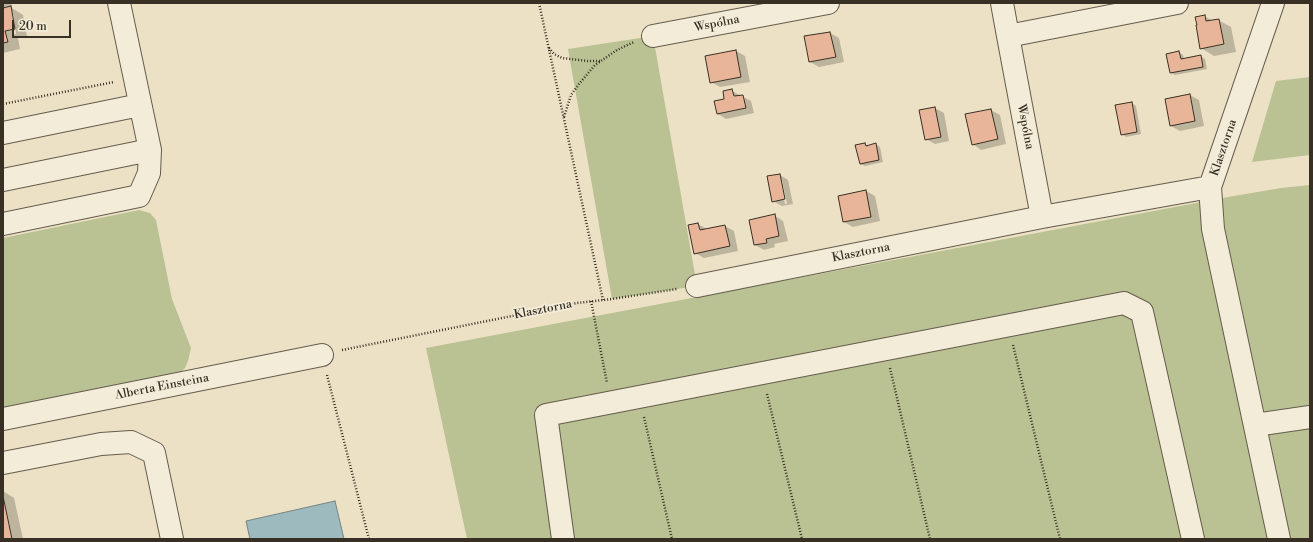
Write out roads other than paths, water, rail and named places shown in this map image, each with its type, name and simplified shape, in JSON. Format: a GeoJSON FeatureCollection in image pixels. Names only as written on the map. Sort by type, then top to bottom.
{"type":"FeatureCollection","features":[{"type":"Feature","properties":{"kind":"street"},"geometry":{"type":"LineString","coordinates":[[3,224],[139,196],[149,173],[150,150],[119,3]]}},
{"type":"Feature","properties":{"kind":"street","name":"Wspólna"},"geometry":{"type":"LineString","coordinates":[[653,36],[828,3]]}},
{"type":"Feature","properties":{"kind":"street","name":"Wspólna"},"geometry":{"type":"LineString","coordinates":[[1002,3],[1042,217]]}},
{"type":"Feature","properties":{"kind":"street"},"geometry":{"type":"LineString","coordinates":[[1008,36],[1176,3]]}},
{"type":"Feature","properties":{"kind":"street","name":"Klasztorna"},"geometry":{"type":"LineString","coordinates":[[697,286],[1042,217],[1210,187],[1273,3]]}},
{"type":"Feature","properties":{"kind":"street"},"geometry":{"type":"LineString","coordinates":[[3,133],[140,105]]}},
{"type":"Feature","properties":{"kind":"street"},"geometry":{"type":"LineString","coordinates":[[3,180],[150,150]]}},
{"type":"Feature","properties":{"kind":"street"},"geometry":{"type":"LineString","coordinates":[[1210,187],[1213,229],[1279,539]]}},
{"type":"Feature","properties":{"kind":"street"},"geometry":{"type":"LineString","coordinates":[[563,539],[546,415],[1124,303],[1142,312],[1193,539]]}},
{"type":"Feature","properties":{"kind":"street","name":"Alberta Einsteina"},"geometry":{"type":"LineString","coordinates":[[3,419],[322,354]]}},
{"type":"Feature","properties":{"kind":"street"},"geometry":{"type":"LineString","coordinates":[[1255,425],[1310,417]]}},
{"type":"Feature","properties":{"kind":"street"},"geometry":{"type":"LineString","coordinates":[[3,463],[101,444],[130,442],[154,452],[172,539]]}},
{"type":"Feature","properties":{"kind":"water"},"geometry":{"type":"Polygon","coordinates":[[[335,501],[344,539],[250,539],[246,521],[335,501]]]}}]}
